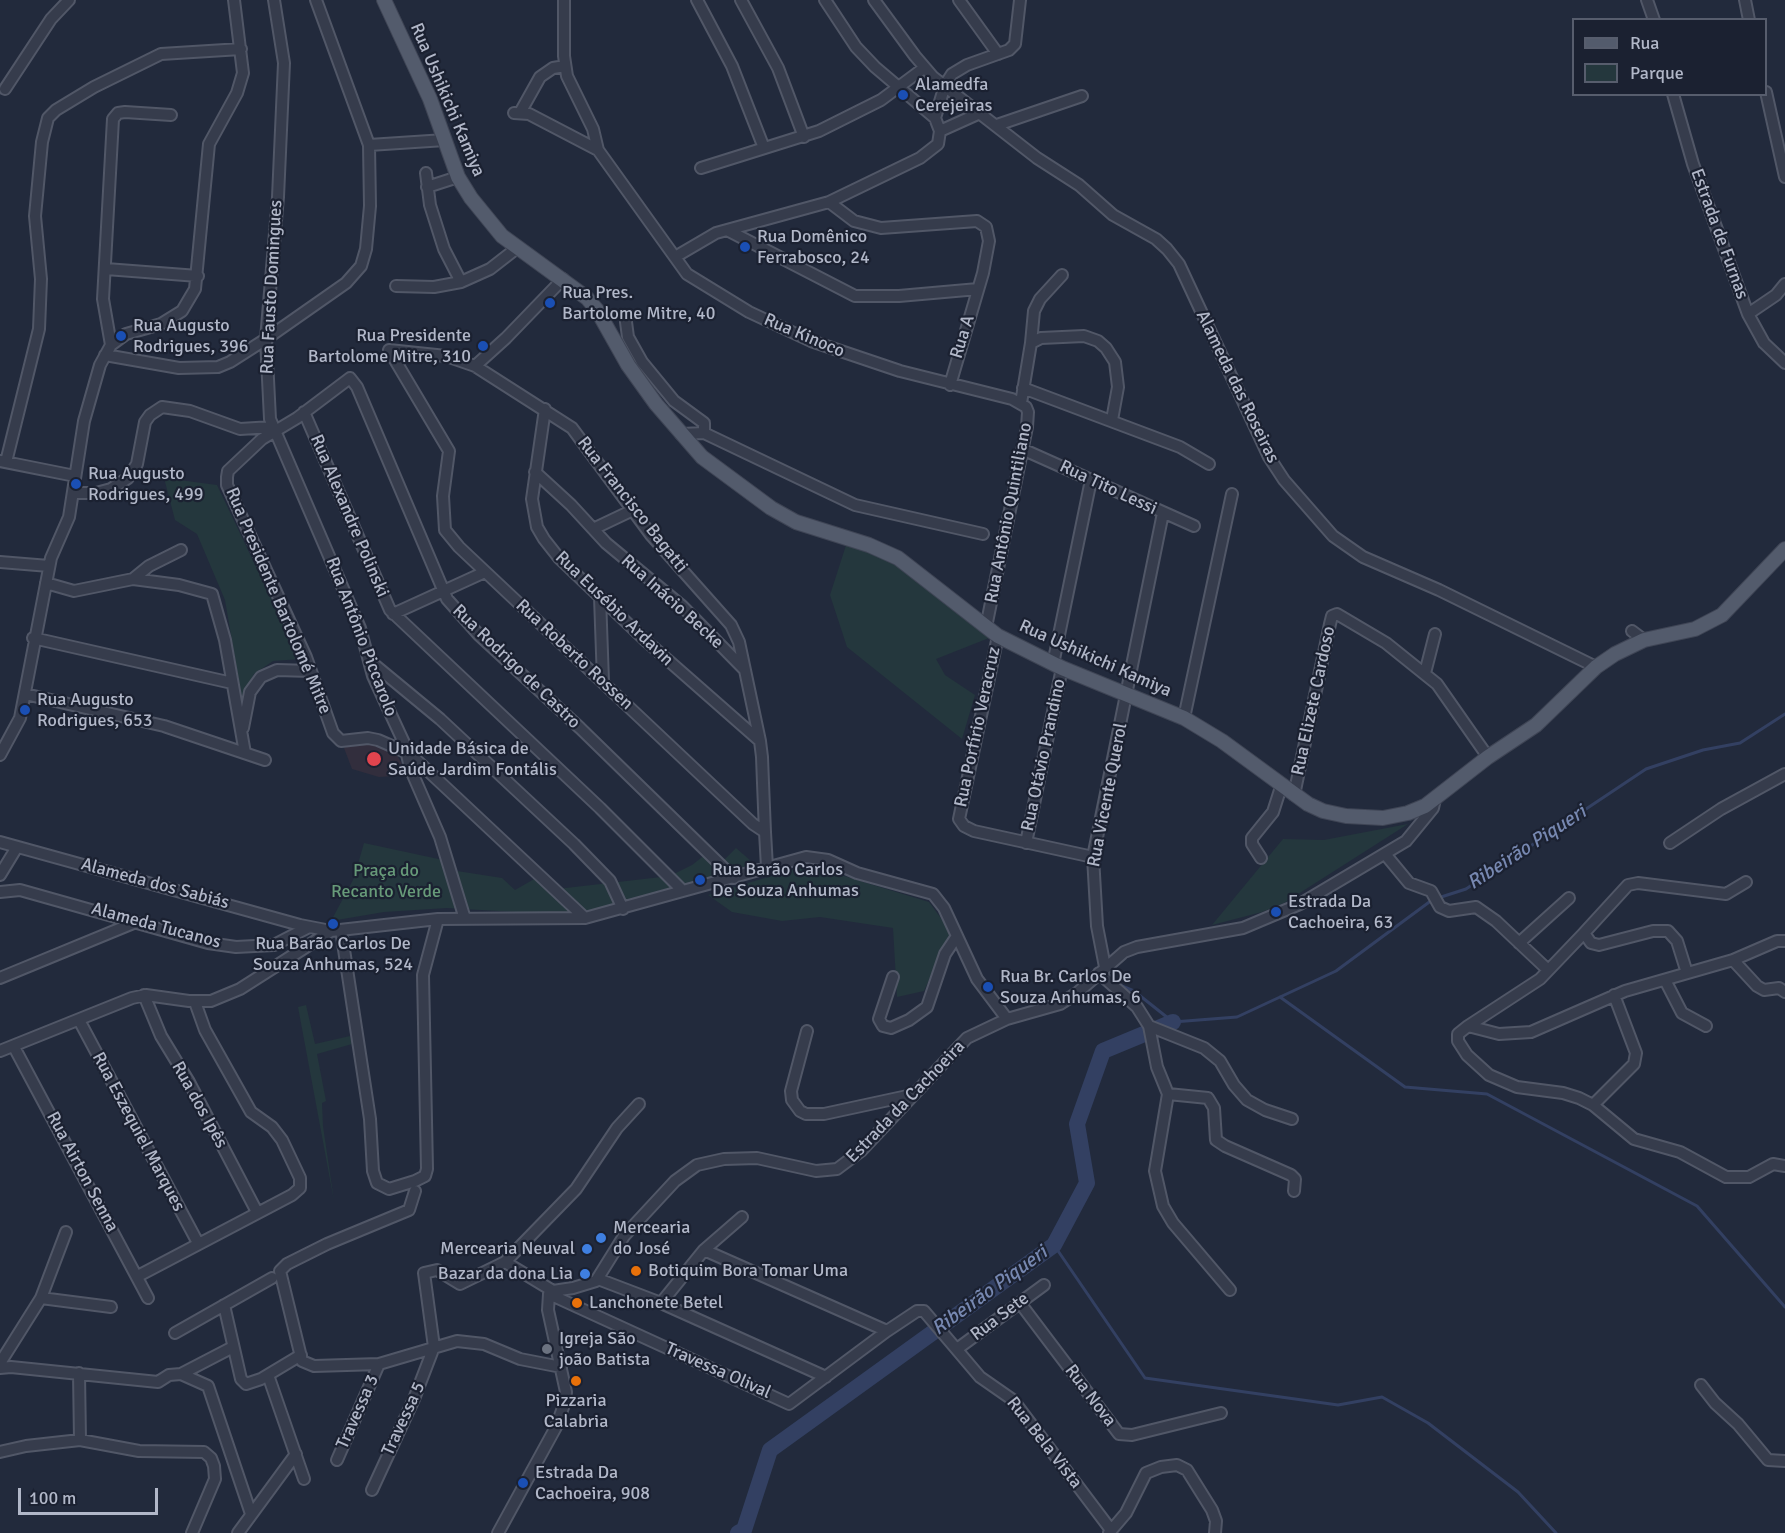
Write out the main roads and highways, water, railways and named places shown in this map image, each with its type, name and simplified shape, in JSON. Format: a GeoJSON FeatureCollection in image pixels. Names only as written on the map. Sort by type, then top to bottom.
{"type":"FeatureCollection","features":[{"type":"Feature","properties":{"kind":"main road","name":"Rua Ushikichi Kamiya"},"geometry":{"type":"LineString","coordinates":[[384,0],[430,99],[458,177],[486,219],[517,248],[581,292],[597,310],[628,365],[681,434],[709,462],[771,508],[811,528],[868,545],[898,558],[992,632],[1058,666],[1184,718],[1230,746],[1294,795],[1323,811],[1371,818],[1408,813],[1435,799],[1488,757],[1536,725],[1596,667],[1615,654],[1644,640],[1708,624],[1734,604],[1785,549]]}},
{"type":"Feature","properties":{"kind":"waterway","name":"Ribeirão Piqueri"},"geometry":{"type":"LineString","coordinates":[[1438,898],[1466,889],[1646,769],[1703,750],[1740,743],[1785,714]]}},
{"type":"Feature","properties":{"kind":"waterway","name":"Ribeirão Piqueri"},"geometry":{"type":"LineString","coordinates":[[1117,984],[1134,991],[1173,1022],[1237,1017],[1336,971],[1432,900]]}},
{"type":"Feature","properties":{"kind":"waterway"},"geometry":{"type":"LineString","coordinates":[[1280,997],[1405,1087],[1487,1094],[1697,1206],[1785,1307]]}},
{"type":"Feature","properties":{"kind":"waterway","name":"Ribeirão Piqueri"},"geometry":{"type":"LineString","coordinates":[[738,1533],[744,1530],[770,1450],[1054,1245],[1087,1183],[1077,1124],[1103,1051],[1173,1022]]}},
{"type":"Feature","properties":{"kind":"waterway"},"geometry":{"type":"LineString","coordinates":[[1054,1245],[1145,1378],[1338,1405],[1382,1397],[1428,1423],[1518,1492],[1556,1533]]}},
{"type":"Feature","properties":{"kind":"place","name":"Alamedfa Cerejeiras"},"geometry":{"type":"Point","coordinates":[903,95]}},
{"type":"Feature","properties":{"kind":"place","name":"Rua Domênico Ferrabosco, 24"},"geometry":{"type":"Point","coordinates":[745,247]}},
{"type":"Feature","properties":{"kind":"place","name":"Rua Pres. Bartolome Mitre, 40"},"geometry":{"type":"Point","coordinates":[550,303]}},
{"type":"Feature","properties":{"kind":"place","name":"Rua Augusto Rodrigues, 396"},"geometry":{"type":"Point","coordinates":[121,336]}},
{"type":"Feature","properties":{"kind":"place","name":"Rua Presidente Bartolome Mitre, 310"},"geometry":{"type":"Point","coordinates":[483,346]}},
{"type":"Feature","properties":{"kind":"place","name":"Rua Augusto Rodrigues, 499"},"geometry":{"type":"Point","coordinates":[76,484]}},
{"type":"Feature","properties":{"kind":"place","name":"Rua Augusto Rodrigues, 653"},"geometry":{"type":"Point","coordinates":[25,710]}},
{"type":"Feature","properties":{"kind":"place","name":"Unidade Básica de Saúde Jardim Fontális"},"geometry":{"type":"Point","coordinates":[374,759]}},
{"type":"Feature","properties":{"kind":"place","name":"Rua Barão Carlos De Souza Anhumas"},"geometry":{"type":"Point","coordinates":[700,880]}},
{"type":"Feature","properties":{"kind":"place","name":"Estrada Da Cachoeira, 63"},"geometry":{"type":"Point","coordinates":[1276,912]}},
{"type":"Feature","properties":{"kind":"place","name":"Rua Barão Carlos De Souza Anhumas, 524"},"geometry":{"type":"Point","coordinates":[333,924]}},
{"type":"Feature","properties":{"kind":"place","name":"Rua Br. Carlos De Souza Anhumas, 6"},"geometry":{"type":"Point","coordinates":[988,987]}},
{"type":"Feature","properties":{"kind":"place","name":"Mercearia do José"},"geometry":{"type":"Point","coordinates":[601,1238]}},
{"type":"Feature","properties":{"kind":"place","name":"Mercearia Neuval"},"geometry":{"type":"Point","coordinates":[587,1249]}},
{"type":"Feature","properties":{"kind":"place","name":"Botiquim Bora Tomar Uma"},"geometry":{"type":"Point","coordinates":[636,1271]}},
{"type":"Feature","properties":{"kind":"place","name":"Bazar da dona Lia"},"geometry":{"type":"Point","coordinates":[585,1274]}},
{"type":"Feature","properties":{"kind":"place","name":"Lanchonete Betel"},"geometry":{"type":"Point","coordinates":[577,1303]}},
{"type":"Feature","properties":{"kind":"place","name":"Igreja São joão Batista"},"geometry":{"type":"Point","coordinates":[547,1349]}},
{"type":"Feature","properties":{"kind":"place","name":"Pizzaria Calabria"},"geometry":{"type":"Point","coordinates":[576,1381]}},
{"type":"Feature","properties":{"kind":"place","name":"Estrada Da Cachoeira, 908"},"geometry":{"type":"Point","coordinates":[523,1483]}},
{"type":"Feature","properties":{"kind":"park label","name":"Praça do Recanto Verde"},"geometry":{"type":"Point","coordinates":[386,881]}}]}
